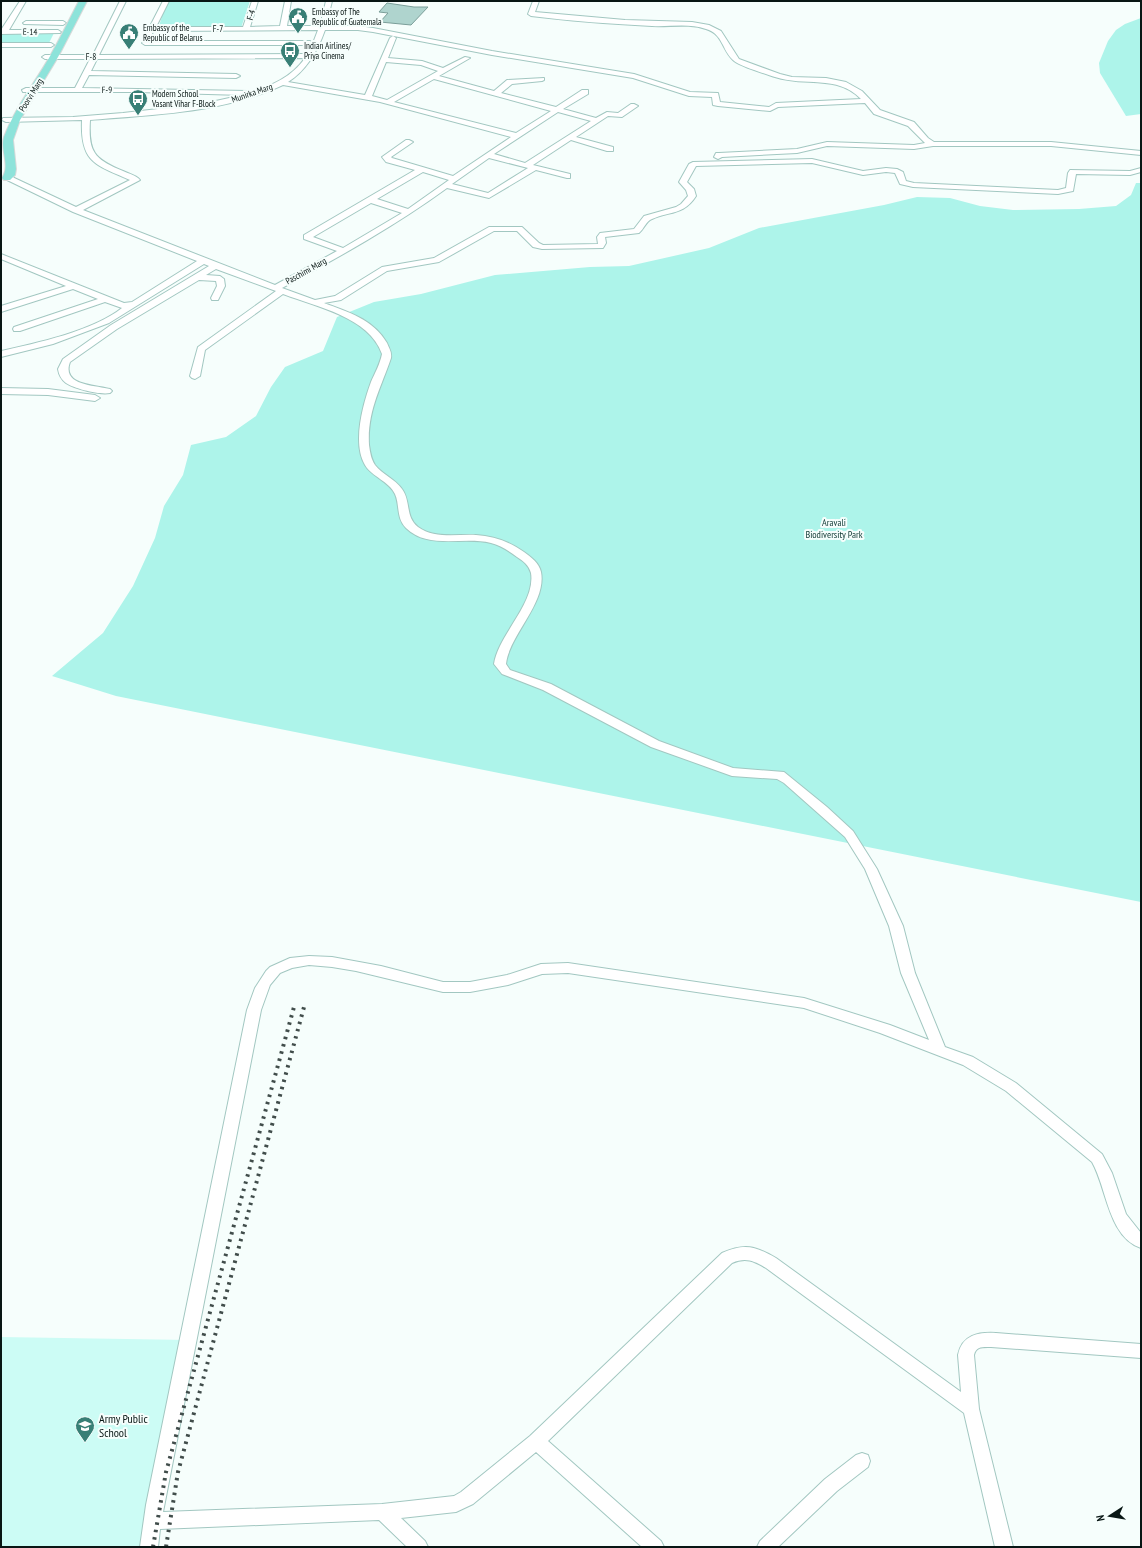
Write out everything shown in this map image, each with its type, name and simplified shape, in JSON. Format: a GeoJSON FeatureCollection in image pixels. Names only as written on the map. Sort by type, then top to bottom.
{"type":"FeatureCollection","features":[{"type":"Feature","properties":{"kind":"main road","name":"Poorvi Marg"},"geometry":{"type":"LineString","coordinates":[[50,57],[51,45],[75,1]]}},
{"type":"Feature","properties":{"kind":"main road","name":"Poorvi Marg"},"geometry":{"type":"LineString","coordinates":[[1,134],[30,90],[83,1]]}},
{"type":"Feature","properties":{"kind":"main road","name":"Poorvi Marg"},"geometry":{"type":"LineString","coordinates":[[3,178],[10,175],[11,169],[8,140],[11,119]]}},
{"type":"Feature","properties":{"kind":"main road"},"geometry":{"type":"LineString","coordinates":[[1,162],[3,178]]}},
{"type":"Feature","properties":{"kind":"street"},"geometry":{"type":"LineString","coordinates":[[2,32],[23,1]]}},
{"type":"Feature","properties":{"kind":"street"},"geometry":{"type":"LineString","coordinates":[[77,90],[87,74],[124,1]]}},
{"type":"Feature","properties":{"kind":"street"},"geometry":{"type":"LineString","coordinates":[[137,56],[166,1]]}},
{"type":"Feature","properties":{"kind":"street","name":"F-4"},"geometry":{"type":"LineString","coordinates":[[246,29],[254,1]]}},
{"type":"Feature","properties":{"kind":"street"},"geometry":{"type":"LineString","coordinates":[[283,29],[288,1]]}},
{"type":"Feature","properties":{"kind":"street","name":"Munirka Marg"},"geometry":{"type":"LineString","coordinates":[[11,119],[87,117],[193,106],[220,102],[252,93],[280,82],[289,75],[303,56],[319,29],[324,1]]}},
{"type":"Feature","properties":{"kind":"street","name":"Munirka Marg"},"geometry":{"type":"LineString","coordinates":[[11,119],[86,118],[189,108],[219,104],[256,93],[292,76],[303,65],[311,52],[329,1]]}},
{"type":"Feature","properties":{"kind":"street"},"geometry":{"type":"LineString","coordinates":[[536,1],[531,14],[658,24],[687,24],[710,28],[720,34],[729,47],[731,56],[740,62],[778,76],[798,79],[826,80],[843,84],[858,92],[877,112],[911,124],[925,140],[933,144]]}},
{"type":"Feature","properties":{"kind":"street"},"geometry":{"type":"LineString","coordinates":[[26,23],[63,23]]}},
{"type":"Feature","properties":{"kind":"street","name":"F-7"},"geometry":{"type":"LineString","coordinates":[[152,29],[373,30],[492,53],[634,76],[689,94],[715,95],[716,103],[718,104],[770,109],[776,105],[866,101]]}},
{"type":"Feature","properties":{"kind":"street","name":"E-14"},"geometry":{"type":"LineString","coordinates":[[2,32],[58,32]]}},
{"type":"Feature","properties":{"kind":"street"},"geometry":{"type":"LineString","coordinates":[[368,97],[393,38]]}},
{"type":"Feature","properties":{"kind":"street"},"geometry":{"type":"LineString","coordinates":[[145,43],[310,43]]}},
{"type":"Feature","properties":{"kind":"street"},"geometry":{"type":"LineString","coordinates":[[1,45],[51,45]]}},
{"type":"Feature","properties":{"kind":"street","name":"F-8"},"geometry":{"type":"LineString","coordinates":[[50,57],[303,56]]}},
{"type":"Feature","properties":{"kind":"street"},"geometry":{"type":"LineString","coordinates":[[388,102],[467,58]]}},
{"type":"Feature","properties":{"kind":"street"},"geometry":{"type":"LineString","coordinates":[[384,60],[422,63],[444,71]]}},
{"type":"Feature","properties":{"kind":"street"},"geometry":{"type":"LineString","coordinates":[[87,74],[236,76]]}},
{"type":"Feature","properties":{"kind":"street"},"geometry":{"type":"LineString","coordinates":[[434,77],[595,120]]}},
{"type":"Feature","properties":{"kind":"street"},"geometry":{"type":"LineString","coordinates":[[496,93],[510,82],[542,79]]}},
{"type":"Feature","properties":{"kind":"street"},"geometry":{"type":"LineString","coordinates":[[280,82],[368,97],[518,136]]}},
{"type":"Feature","properties":{"kind":"street","name":"F-9"},"geometry":{"type":"LineString","coordinates":[[30,90],[168,90],[252,93]]}},
{"type":"Feature","properties":{"kind":"street","name":"Paschimi Marg"},"geometry":{"type":"LineString","coordinates":[[3,178],[26,190],[33,190],[76,210],[203,261],[279,289],[409,212],[488,155],[585,92]]}},
{"type":"Feature","properties":{"kind":"street"},"geometry":{"type":"LineString","coordinates":[[445,185],[489,196],[569,137],[595,120],[609,113],[620,115],[634,106]]}},
{"type":"Feature","properties":{"kind":"street"},"geometry":{"type":"LineString","coordinates":[[76,210],[136,180],[105,166],[89,154],[85,142],[86,118]]}},
{"type":"Feature","properties":{"kind":"street"},"geometry":{"type":"LineString","coordinates":[[569,137],[610,149]]}},
{"type":"Feature","properties":{"kind":"street"},"geometry":{"type":"LineString","coordinates":[[409,142],[386,157],[389,160],[454,179]]}},
{"type":"Feature","properties":{"kind":"street"},"geometry":{"type":"LineString","coordinates":[[718,163],[719,155],[797,151],[827,144],[914,147],[933,144],[1051,144],[1141,153]]}},
{"type":"Feature","properties":{"kind":"street"},"geometry":{"type":"LineString","coordinates":[[488,155],[567,176]]}},
{"type":"Feature","properties":{"kind":"street"},"geometry":{"type":"LineString","coordinates":[[313,302],[329,301],[338,298],[385,269],[436,260],[492,229],[519,229],[536,245],[542,247],[600,246],[602,244],[601,237],[603,235],[636,231],[647,218],[677,210],[687,204],[692,196],[690,189],[684,180],[691,164],[812,161],[863,172],[886,170],[897,171],[903,182],[913,185],[991,190],[1058,192],[1070,189],[1073,172],[1126,173],[1141,170]]}},
{"type":"Feature","properties":{"kind":"street"},"geometry":{"type":"LineString","coordinates":[[344,251],[307,237],[421,170]]}},
{"type":"Feature","properties":{"kind":"street"},"geometry":{"type":"LineString","coordinates":[[370,200],[409,212]]}},
{"type":"Feature","properties":{"kind":"street"},"geometry":{"type":"LineString","coordinates":[[1,256],[118,305],[130,306]]}},
{"type":"Feature","properties":{"kind":"street"},"geometry":{"type":"LineString","coordinates":[[1,354],[80,331],[122,313],[130,306],[140,302],[203,261]]}},
{"type":"Feature","properties":{"kind":"street"},"geometry":{"type":"LineString","coordinates":[[107,391],[83,387],[68,379],[62,370],[62,366],[66,361],[114,327],[217,265]]}},
{"type":"Feature","properties":{"kind":"street"},"geometry":{"type":"LineString","coordinates":[[197,277],[220,279],[219,290],[214,298]]}},
{"type":"Feature","properties":{"kind":"street"},"geometry":{"type":"LineString","coordinates":[[1,309],[73,286]]}},
{"type":"Feature","properties":{"kind":"street"},"geometry":{"type":"LineString","coordinates":[[195,376],[201,349],[279,289],[353,317],[372,330],[385,347],[387,354],[376,383],[363,437],[369,465],[398,489],[403,516],[408,524],[415,531],[434,537],[485,538],[501,542],[515,550],[533,566],[536,572],[534,590],[516,631],[500,654],[500,664],[506,672],[547,688],[655,744],[732,772],[780,775],[806,795],[849,834],[871,869],[896,926],[908,973],[939,1048]]}},
{"type":"Feature","properties":{"kind":"street"},"geometry":{"type":"LineString","coordinates":[[17,329],[105,299]]}},
{"type":"Feature","properties":{"kind":"street"},"geometry":{"type":"LineString","coordinates":[[1,391],[48,392],[95,398]]}},
{"type":"Feature","properties":{"kind":"street"},"geometry":{"type":"LineString","coordinates":[[149,1547],[249,1032],[260,991],[275,970],[285,965],[296,962],[316,960],[366,968],[443,987],[456,988],[483,985],[555,967],[581,969],[804,1003],[860,1020],[939,1048],[974,1064],[1011,1087],[1097,1158],[1105,1170],[1119,1216],[1141,1242]]}},
{"type":"Feature","properties":{"kind":"street"},"geometry":{"type":"LineString","coordinates":[[153,1521],[382,1512],[456,1504],[467,1498],[536,1441],[727,1258],[744,1252],[754,1254],[771,1264],[971,1409]]}},
{"type":"Feature","properties":{"kind":"street"},"geometry":{"type":"LineString","coordinates":[[1004,1547],[971,1409],[966,1355],[968,1346],[973,1342],[996,1340],[1141,1351]]}},
{"type":"Feature","properties":{"kind":"street"},"geometry":{"type":"LineString","coordinates":[[536,1441],[655,1547]]}},
{"type":"Feature","properties":{"kind":"street"},"geometry":{"type":"LineString","coordinates":[[766,1547],[831,1485],[862,1462]]}},
{"type":"Feature","properties":{"kind":"street"},"geometry":{"type":"LineString","coordinates":[[382,1512],[419,1547]]}},
{"type":"Feature","properties":{"kind":"shaded area","name":"Army Public School"},"geometry":{"type":"Polygon","coordinates":[[[1,1337],[189,1340],[149,1547],[1,1547],[1,1337]]]}},
{"type":"Feature","properties":{"kind":"green space"},"geometry":{"type":"Polygon","coordinates":[[[167,1],[250,1],[241,28],[158,29],[167,1]]]}},
{"type":"Feature","properties":{"kind":"green space"},"geometry":{"type":"Polygon","coordinates":[[[1141,18],[1141,114],[1126,116],[1100,73],[1099,63],[1108,41],[1116,30],[1125,24],[1141,18]]]}},
{"type":"Feature","properties":{"kind":"green space"},"geometry":{"type":"Polygon","coordinates":[[[1,32],[54,33],[49,43],[1,43],[1,32]]]}},
{"type":"Feature","properties":{"kind":"green space","name":"Aravali Biodiversity Park"},"geometry":{"type":"Polygon","coordinates":[[[1136,183],[1141,183],[1141,902],[116,696],[52,676],[103,633],[133,586],[155,538],[164,506],[183,475],[191,445],[226,437],[256,416],[271,387],[285,367],[323,351],[337,317],[374,302],[421,294],[495,275],[590,267],[629,266],[709,248],[759,228],[884,205],[917,197],[950,198],[980,206],[1013,210],[1079,209],[1116,206],[1131,195],[1136,183]]]}},
{"type":"Feature","properties":{"kind":"building"},"geometry":{"type":"Polygon","coordinates":[[[387,3],[414,7],[428,7],[411,25],[380,22],[388,13],[379,12],[387,3]]]}},
{"type":"Feature","properties":{"kind":"railway"},"geometry":{"type":"LineString","coordinates":[[153,1547],[166,1472],[294,1007]]}},
{"type":"Feature","properties":{"kind":"railway"},"geometry":{"type":"LineString","coordinates":[[166,1547],[178,1472],[304,1007]]}},
{"type":"Feature","properties":{"kind":"place","name":"Embassy of The Republic of Guatemala"},"geometry":{"type":"Point","coordinates":[298,34]}},
{"type":"Feature","properties":{"kind":"place","name":"Embassy of the Republic of Belarus"},"geometry":{"type":"Point","coordinates":[129,50]}},
{"type":"Feature","properties":{"kind":"place","name":"Indian Airlines/ Priya Cinema"},"geometry":{"type":"Point","coordinates":[290,68]}},
{"type":"Feature","properties":{"kind":"place","name":"Modern School Vasant Vihar F-Block"},"geometry":{"type":"Point","coordinates":[138,116]}},
{"type":"Feature","properties":{"kind":"place","name":"Army Public School"},"geometry":{"type":"Point","coordinates":[85,1443]}}]}
